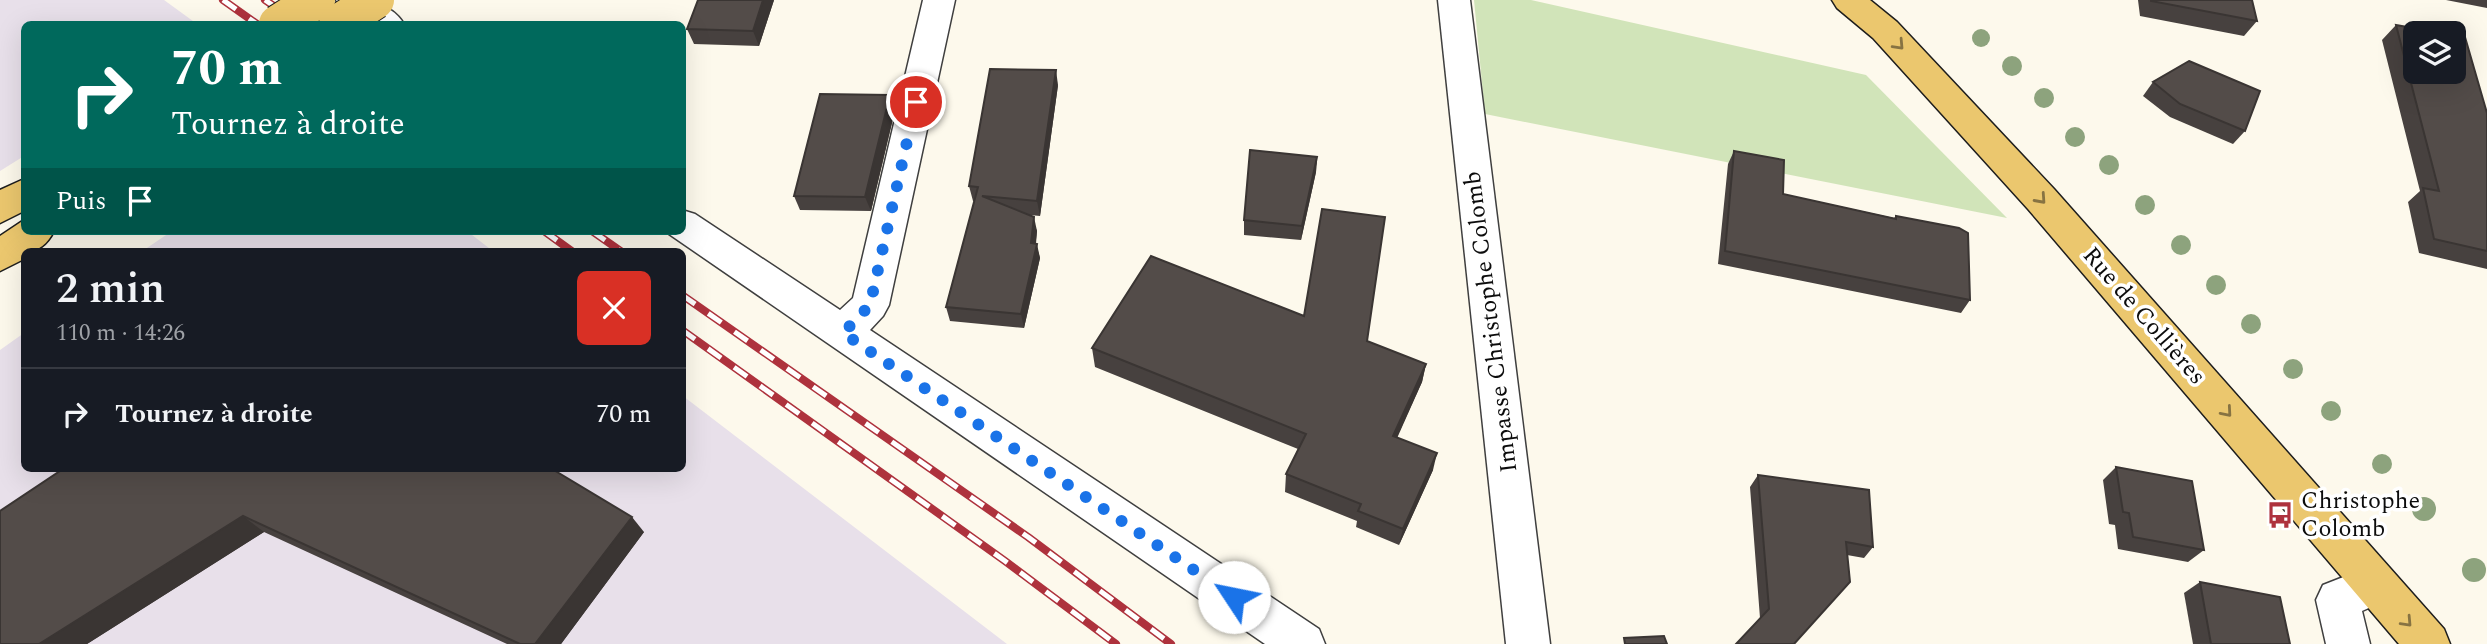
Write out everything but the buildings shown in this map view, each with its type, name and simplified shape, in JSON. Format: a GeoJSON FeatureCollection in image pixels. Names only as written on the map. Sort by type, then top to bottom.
{"type":"FeatureCollection","features":[{"type":"Feature","properties":{"kind":"main road"},"geometry":{"type":"LineString","coordinates":[[283,21],[316,0]]}},
{"type":"Feature","properties":{"kind":"main road"},"geometry":{"type":"LineString","coordinates":[[343,21],[375,0]]}},
{"type":"Feature","properties":{"kind":"main road","name":"Rue de Collières"},"geometry":{"type":"LineString","coordinates":[[1848,0],[1885,30],[2041,198],[2374,585],[2428,644]]}},
{"type":"Feature","properties":{"kind":"main road"},"geometry":{"type":"LineString","coordinates":[[0,209],[21,194]]}},
{"type":"Feature","properties":{"kind":"main road"},"geometry":{"type":"LineString","coordinates":[[0,256],[30,235]]}},
{"type":"Feature","properties":{"kind":"street"},"geometry":{"type":"LineString","coordinates":[[352,0],[384,21]]}},
{"type":"Feature","properties":{"kind":"street"},"geometry":{"type":"LineString","coordinates":[[843,333],[870,305],[939,0]]}},
{"type":"Feature","properties":{"kind":"street","name":"Impasse Christophe Colomb"},"geometry":{"type":"LineString","coordinates":[[1454,0],[1528,644]]}},
{"type":"Feature","properties":{"kind":"street"},"geometry":{"type":"LineString","coordinates":[[686,227],[1303,644]]}},
{"type":"Feature","properties":{"kind":"street"},"geometry":{"type":"LineString","coordinates":[[2348,644],[2338,600],[2374,585]]}},
{"type":"Feature","properties":{"kind":"shaded area"},"geometry":{"type":"Polygon","coordinates":[[[0,0],[164,0],[193,21],[21,21],[21,158],[0,171],[0,0]]]}},
{"type":"Feature","properties":{"kind":"shaded area"},"geometry":{"type":"Polygon","coordinates":[[[166,235],[472,235],[489,248],[147,248],[166,235]]]}},
{"type":"Feature","properties":{"kind":"shaded area"},"geometry":{"type":"Polygon","coordinates":[[[21,335],[21,472],[686,472],[686,398],[1007,644],[0,644],[0,350],[21,335]]]}},
{"type":"Feature","properties":{"kind":"green space"},"geometry":{"type":"Polygon","coordinates":[[[1474,0],[1531,0],[1866,75],[2007,218],[1485,114],[1474,0]]]}},
{"type":"Feature","properties":{"kind":"railway"},"geometry":{"type":"LineString","coordinates":[[223,0],[253,21]]}},
{"type":"Feature","properties":{"kind":"railway"},"geometry":{"type":"LineString","coordinates":[[265,0],[296,21]]}},
{"type":"Feature","properties":{"kind":"railway"},"geometry":{"type":"LineString","coordinates":[[550,235],[567,248]]}},
{"type":"Feature","properties":{"kind":"railway"},"geometry":{"type":"LineString","coordinates":[[598,235],[616,248]]}},
{"type":"Feature","properties":{"kind":"railway"},"geometry":{"type":"LineString","coordinates":[[686,298],[1028,537],[1171,644]]}},
{"type":"Feature","properties":{"kind":"railway"},"geometry":{"type":"LineString","coordinates":[[686,333],[1005,561],[1116,644]]}},
{"type":"Feature","properties":{"kind":"place","name":"Christophe Colomb"},"geometry":{"type":"Point","coordinates":[2280,515]}},
{"type":"Feature","properties":{"kind":"route"},"geometry":{"type":"LineString","coordinates":[[916,102],[870,305],[843,333],[1234,597]]}}]}
